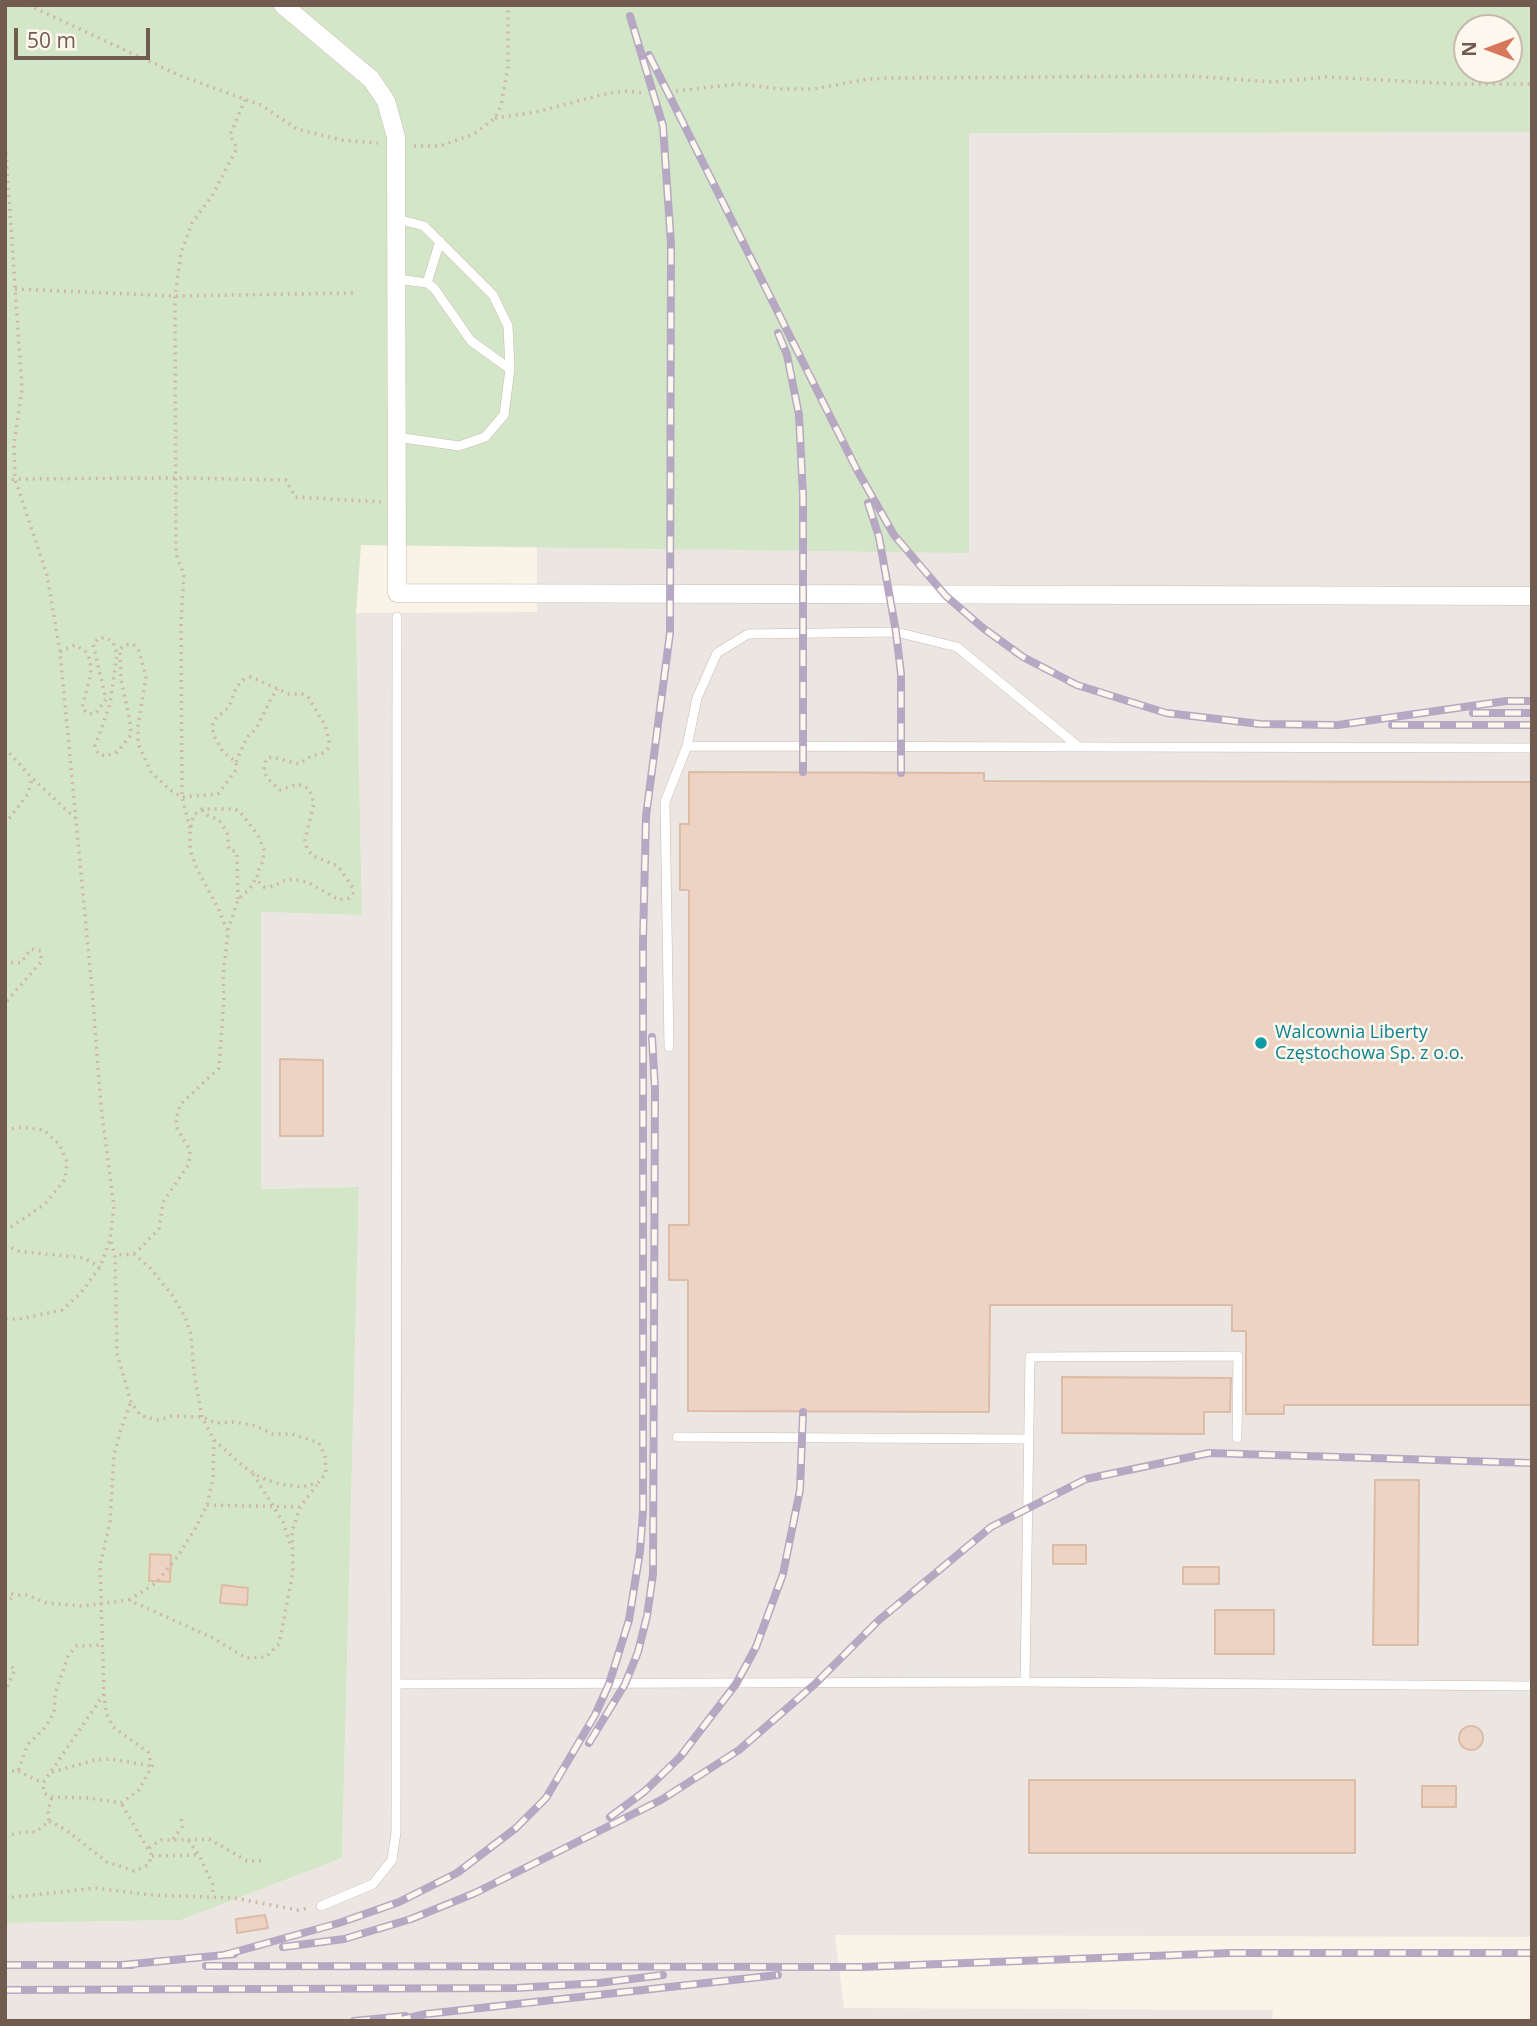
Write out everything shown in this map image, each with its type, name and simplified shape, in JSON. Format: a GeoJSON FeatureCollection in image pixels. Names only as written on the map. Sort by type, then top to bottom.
{"type":"FeatureCollection","features":[{"type":"Feature","properties":{"kind":"street"},"geometry":{"type":"LineString","coordinates":[[283,5],[370,79],[386,101],[396,143],[397,593],[1532,596]]}},
{"type":"Feature","properties":{"kind":"lane"},"geometry":{"type":"LineString","coordinates":[[396,437],[459,446],[485,437],[504,415],[510,369],[509,326],[493,295],[424,226],[397,219]]}},
{"type":"Feature","properties":{"kind":"lane"},"geometry":{"type":"LineString","coordinates":[[427,283],[440,242]]}},
{"type":"Feature","properties":{"kind":"lane"},"geometry":{"type":"LineString","coordinates":[[397,279],[427,283],[434,288],[471,341],[510,369]]}},
{"type":"Feature","properties":{"kind":"lane"},"geometry":{"type":"LineString","coordinates":[[321,1906],[373,1884],[392,1860],[396,1832],[397,617]]}},
{"type":"Feature","properties":{"kind":"lane"},"geometry":{"type":"LineString","coordinates":[[669,1047],[665,802],[687,746],[697,698],[717,653],[748,634],[897,632],[957,647],[1079,747]]}},
{"type":"Feature","properties":{"kind":"lane"},"geometry":{"type":"LineString","coordinates":[[687,746],[1532,748]]}},
{"type":"Feature","properties":{"kind":"lane"},"geometry":{"type":"LineString","coordinates":[[1025,1682],[1030,1356],[1238,1356],[1237,1438]]}},
{"type":"Feature","properties":{"kind":"lane"},"geometry":{"type":"LineString","coordinates":[[677,1437],[1027,1439]]}},
{"type":"Feature","properties":{"kind":"lane"},"geometry":{"type":"LineString","coordinates":[[398,1684],[1025,1682],[1532,1686]]}},
{"type":"Feature","properties":{"kind":"path"},"geometry":{"type":"LineString","coordinates":[[29,5],[181,76],[261,105],[298,129],[342,140],[420,147],[440,146],[474,134],[495,118],[502,106],[508,66],[508,5]]}},
{"type":"Feature","properties":{"kind":"path"},"geometry":{"type":"LineString","coordinates":[[676,91],[738,84],[781,89],[814,89],[868,79],[894,78],[1190,76],[1273,82],[1326,77],[1456,84],[1532,84]]}},
{"type":"Feature","properties":{"kind":"path"},"geometry":{"type":"LineString","coordinates":[[495,118],[536,112],[601,95],[643,93]]}},
{"type":"Feature","properties":{"kind":"path"},"geometry":{"type":"LineString","coordinates":[[228,932],[190,850],[190,830],[182,797],[181,622],[184,575],[176,554],[175,296],[181,253],[192,223],[212,196],[237,148],[230,135],[245,100]]}},
{"type":"Feature","properties":{"kind":"path"},"geometry":{"type":"LineString","coordinates":[[273,121],[277,115]]}},
{"type":"Feature","properties":{"kind":"path"},"geometry":{"type":"LineString","coordinates":[[5,139],[22,389],[14,444],[15,479],[47,575],[60,652],[101,1105],[114,1207],[110,1240],[100,1267],[80,1294],[62,1310],[19,1320],[5,1319]]}},
{"type":"Feature","properties":{"kind":"path"},"geometry":{"type":"LineString","coordinates":[[15,289],[175,296],[355,293]]}},
{"type":"Feature","properties":{"kind":"path"},"geometry":{"type":"LineString","coordinates":[[5,481],[177,478],[286,480],[295,497],[396,503]]}},
{"type":"Feature","properties":{"kind":"path"},"geometry":{"type":"LineString","coordinates":[[60,652],[75,645],[85,651],[90,660],[91,673],[82,708],[88,714],[96,713],[106,699],[93,644],[99,638],[107,638],[113,642],[117,654],[110,704],[95,746],[98,754],[106,756],[117,752],[131,735],[121,680],[120,649],[133,644],[139,651],[146,676],[138,726],[138,744],[151,772],[182,797],[218,794],[236,770],[236,762],[247,737],[256,729],[279,689]]}},
{"type":"Feature","properties":{"kind":"path"},"geometry":{"type":"LineString","coordinates":[[236,762],[223,752],[212,726],[215,719],[229,707],[236,688],[243,680],[251,677],[289,694],[308,697],[322,717],[329,741],[323,753],[311,755],[299,764],[272,757],[266,759],[264,770],[267,778],[280,790],[298,784],[309,789],[314,803],[305,840],[307,849],[313,856],[338,866],[351,882],[353,893],[349,898],[339,900],[308,882],[292,878],[275,886],[264,887],[258,881],[257,873]]}},
{"type":"Feature","properties":{"kind":"path"},"geometry":{"type":"LineString","coordinates":[[5,748],[32,778],[77,820]]}},
{"type":"Feature","properties":{"kind":"path"},"geometry":{"type":"LineString","coordinates":[[5,824],[28,794],[32,778]]}},
{"type":"Feature","properties":{"kind":"path"},"geometry":{"type":"LineString","coordinates":[[190,830],[194,815],[202,809],[235,809],[240,811],[258,835],[264,850],[263,861],[253,885],[238,900]]}},
{"type":"Feature","properties":{"kind":"path"},"geometry":{"type":"LineString","coordinates":[[115,1255],[134,1254],[159,1229],[163,1202],[189,1164],[190,1150],[177,1128],[176,1119],[180,1105],[219,1068],[223,976],[228,932],[238,900],[237,854],[235,850],[229,850],[227,833],[219,820],[207,815],[202,809]]}},
{"type":"Feature","properties":{"kind":"path"},"geometry":{"type":"LineString","coordinates":[[5,960],[21,963],[31,949],[41,951],[41,962],[5,1003]]}},
{"type":"Feature","properties":{"kind":"path"},"geometry":{"type":"LineString","coordinates":[[5,1130],[23,1127],[44,1130],[59,1144],[67,1162],[65,1179],[45,1204],[5,1231]]}},
{"type":"Feature","properties":{"kind":"path"},"geometry":{"type":"LineString","coordinates":[[110,1240],[115,1255],[117,1354],[131,1402],[141,1416],[159,1420],[172,1416],[202,1417],[216,1423],[235,1422],[256,1426],[272,1434],[292,1434],[319,1443],[325,1457],[326,1472],[300,1507],[292,1532],[293,1572],[279,1644],[266,1657],[246,1658],[213,1638],[129,1600]]}},
{"type":"Feature","properties":{"kind":"path"},"geometry":{"type":"LineString","coordinates":[[5,1245],[18,1251],[84,1258],[100,1267]]}},
{"type":"Feature","properties":{"kind":"path"},"geometry":{"type":"LineString","coordinates":[[134,1254],[165,1284],[185,1317],[191,1334],[194,1374],[202,1417],[214,1440],[252,1472],[279,1484],[302,1487],[319,1482]]}},
{"type":"Feature","properties":{"kind":"path"},"geometry":{"type":"LineString","coordinates":[[104,1694],[43,1783],[44,1793],[52,1797],[89,1798],[121,1803],[139,1790],[152,1766],[148,1752],[113,1727],[106,1712],[104,1694],[100,1565],[110,1522],[114,1455],[131,1402]]}},
{"type":"Feature","properties":{"kind":"path"},"geometry":{"type":"LineString","coordinates":[[5,1591],[15,1595],[27,1595],[47,1603],[82,1606],[129,1600],[156,1583],[178,1556],[207,1505],[213,1478],[214,1440]]}},
{"type":"Feature","properties":{"kind":"path"},"geometry":{"type":"LineString","coordinates":[[252,1472],[274,1508],[291,1546]]}},
{"type":"Feature","properties":{"kind":"path"},"geometry":{"type":"LineString","coordinates":[[207,1505],[300,1507]]}},
{"type":"Feature","properties":{"kind":"path"},"geometry":{"type":"LineString","coordinates":[[5,1604],[15,1595]]}},
{"type":"Feature","properties":{"kind":"path"},"geometry":{"type":"LineString","coordinates":[[18,1771],[28,1744],[43,1730],[54,1713],[55,1694],[68,1656],[76,1646],[103,1645]]}},
{"type":"Feature","properties":{"kind":"path"},"geometry":{"type":"LineString","coordinates":[[5,1667],[11,1666],[15,1670],[5,1691]]}},
{"type":"Feature","properties":{"kind":"path"},"geometry":{"type":"LineString","coordinates":[[50,1773],[95,1760],[111,1759],[152,1766]]}},
{"type":"Feature","properties":{"kind":"path"},"geometry":{"type":"LineString","coordinates":[[5,1771],[18,1771],[43,1783]]}},
{"type":"Feature","properties":{"kind":"path"},"geometry":{"type":"LineString","coordinates":[[49,1821],[48,1810],[52,1797]]}},
{"type":"Feature","properties":{"kind":"path"},"geometry":{"type":"LineString","coordinates":[[49,1821],[66,1830],[107,1863],[134,1871],[148,1865],[152,1856],[121,1803]]}},
{"type":"Feature","properties":{"kind":"path"},"geometry":{"type":"LineString","coordinates":[[173,1839],[182,1827],[181,1818]]}},
{"type":"Feature","properties":{"kind":"path"},"geometry":{"type":"LineString","coordinates":[[5,1836],[36,1832],[49,1821]]}},
{"type":"Feature","properties":{"kind":"path"},"geometry":{"type":"LineString","coordinates":[[149,1848],[161,1840],[209,1839],[247,1861],[262,1861]]}},
{"type":"Feature","properties":{"kind":"path"},"geometry":{"type":"LineString","coordinates":[[188,1840],[199,1855],[213,1885],[212,1897]]}},
{"type":"Feature","properties":{"kind":"path"},"geometry":{"type":"LineString","coordinates":[[152,1856],[199,1855]]}},
{"type":"Feature","properties":{"kind":"path"},"geometry":{"type":"LineString","coordinates":[[5,1898],[96,1888],[151,1895],[234,1898],[298,1910],[321,1906]]}},
{"type":"Feature","properties":{"kind":"shaded area"},"geometry":{"type":"Polygon","coordinates":[[[538,59],[1532,106],[1532,1937],[835,1935],[844,2008],[1273,2010],[1272,2021],[5,2021],[5,1923],[181,1920],[342,1858],[359,1187],[261,1189],[261,912],[362,915],[356,613],[537,612],[538,59]]]}},
{"type":"Feature","properties":{"kind":"green space"},"geometry":{"type":"Polygon","coordinates":[[[5,5],[1532,5],[1532,132],[969,133],[969,553],[361,545],[356,613],[362,915],[261,912],[261,1189],[359,1187],[342,1858],[181,1920],[5,1923],[5,5]]]}},
{"type":"Feature","properties":{"kind":"building","name":"Walcownia Liberty Częstochowa Sp. z o.o."},"geometry":{"type":"Polygon","coordinates":[[[689,772],[984,773],[984,781],[1532,782],[1532,1405],[1284,1405],[1284,1414],[1246,1414],[1246,1331],[1232,1331],[1232,1305],[990,1305],[989,1412],[688,1411],[688,1280],[669,1280],[669,1225],[689,1225],[689,890],[680,890],[680,824],[689,824],[689,772]]]}},
{"type":"Feature","properties":{"kind":"building"},"geometry":{"type":"Polygon","coordinates":[[[280,1059],[323,1060],[323,1136],[280,1136],[280,1059]]]}},
{"type":"Feature","properties":{"kind":"building"},"geometry":{"type":"Polygon","coordinates":[[[1062,1377],[1231,1378],[1230,1412],[1204,1412],[1204,1434],[1062,1433],[1062,1377]]]}},
{"type":"Feature","properties":{"kind":"building"},"geometry":{"type":"Polygon","coordinates":[[[1375,1480],[1419,1480],[1418,1645],[1373,1645],[1375,1480]]]}},
{"type":"Feature","properties":{"kind":"building"},"geometry":{"type":"Polygon","coordinates":[[[1053,1545],[1086,1545],[1086,1564],[1053,1564],[1053,1545]]]}},
{"type":"Feature","properties":{"kind":"building"},"geometry":{"type":"Polygon","coordinates":[[[150,1554],[171,1555],[170,1582],[149,1581],[150,1554]]]}},
{"type":"Feature","properties":{"kind":"building"},"geometry":{"type":"Polygon","coordinates":[[[1183,1567],[1219,1567],[1219,1584],[1183,1584],[1183,1567]]]}},
{"type":"Feature","properties":{"kind":"building"},"geometry":{"type":"Polygon","coordinates":[[[222,1585],[248,1588],[247,1605],[220,1603],[222,1585]]]}},
{"type":"Feature","properties":{"kind":"building"},"geometry":{"type":"Polygon","coordinates":[[[1215,1610],[1274,1610],[1274,1654],[1215,1654],[1215,1610]]]}},
{"type":"Feature","properties":{"kind":"building"},"geometry":{"type":"Polygon","coordinates":[[[1471,1726],[1480,1729],[1483,1738],[1480,1747],[1471,1750],[1462,1747],[1459,1738],[1462,1729],[1471,1726]]]}},
{"type":"Feature","properties":{"kind":"building"},"geometry":{"type":"Polygon","coordinates":[[[1029,1780],[1355,1780],[1355,1853],[1029,1853],[1029,1780]]]}},
{"type":"Feature","properties":{"kind":"building"},"geometry":{"type":"Polygon","coordinates":[[[1422,1786],[1456,1786],[1456,1807],[1422,1807],[1422,1786]]]}},
{"type":"Feature","properties":{"kind":"building"},"geometry":{"type":"Polygon","coordinates":[[[265,1915],[268,1928],[237,1933],[236,1919],[265,1915]]]}},
{"type":"Feature","properties":{"kind":"railway"},"geometry":{"type":"LineString","coordinates":[[224,1955],[339,1923],[399,1902],[457,1873],[516,1828],[546,1798],[595,1715],[609,1684],[629,1620],[640,1551],[643,1511],[643,941],[646,816],[670,633],[671,244],[663,126],[630,16]]}},
{"type":"Feature","properties":{"kind":"railway"},"geometry":{"type":"LineString","coordinates":[[649,55],[857,470],[894,535],[946,596],[983,628],[1023,657],[1077,685],[1166,713],[1260,724],[1338,725],[1506,701],[1532,701]]}},
{"type":"Feature","properties":{"kind":"railway"},"geometry":{"type":"LineString","coordinates":[[778,333],[787,355],[799,415],[803,496],[803,772]]}},
{"type":"Feature","properties":{"kind":"railway"},"geometry":{"type":"LineString","coordinates":[[868,503],[879,537],[896,632],[901,674],[901,773]]}},
{"type":"Feature","properties":{"kind":"railway"},"geometry":{"type":"LineString","coordinates":[[1473,713],[1532,713]]}},
{"type":"Feature","properties":{"kind":"railway"},"geometry":{"type":"LineString","coordinates":[[1392,725],[1532,725]]}},
{"type":"Feature","properties":{"kind":"railway"},"geometry":{"type":"LineString","coordinates":[[589,1743],[625,1684],[638,1652],[653,1574],[655,1089],[652,1037]]}},
{"type":"Feature","properties":{"kind":"railway"},"geometry":{"type":"LineString","coordinates":[[610,1817],[645,1791],[680,1757],[736,1684],[756,1647],[783,1574],[800,1490],[803,1412]]}},
{"type":"Feature","properties":{"kind":"railway"},"geometry":{"type":"LineString","coordinates":[[283,1947],[344,1939],[411,1919],[475,1893],[661,1800],[739,1750],[815,1684],[879,1620],[991,1527],[1086,1479],[1209,1453],[1532,1463]]}},
{"type":"Feature","properties":{"kind":"railway"},"geometry":{"type":"LineString","coordinates":[[206,1966],[861,1967],[1231,1953],[1532,1953]]}},
{"type":"Feature","properties":{"kind":"railway"},"geometry":{"type":"LineString","coordinates":[[122,1965],[234,1954]]}},
{"type":"Feature","properties":{"kind":"railway"},"geometry":{"type":"LineString","coordinates":[[5,1965],[132,1965]]}},
{"type":"Feature","properties":{"kind":"railway"},"geometry":{"type":"LineString","coordinates":[[5,1990],[516,1988],[599,1983],[663,1975]]}},
{"type":"Feature","properties":{"kind":"railway"},"geometry":{"type":"LineString","coordinates":[[395,2021],[426,2014],[778,1975]]}},
{"type":"Feature","properties":{"kind":"railway"},"geometry":{"type":"LineString","coordinates":[[354,2021],[405,2016]]}},
{"type":"Feature","properties":{"kind":"place","name":"Walcownia Liberty Częstochowa Sp. z o.o."},"geometry":{"type":"Point","coordinates":[1261,1043]}}]}
